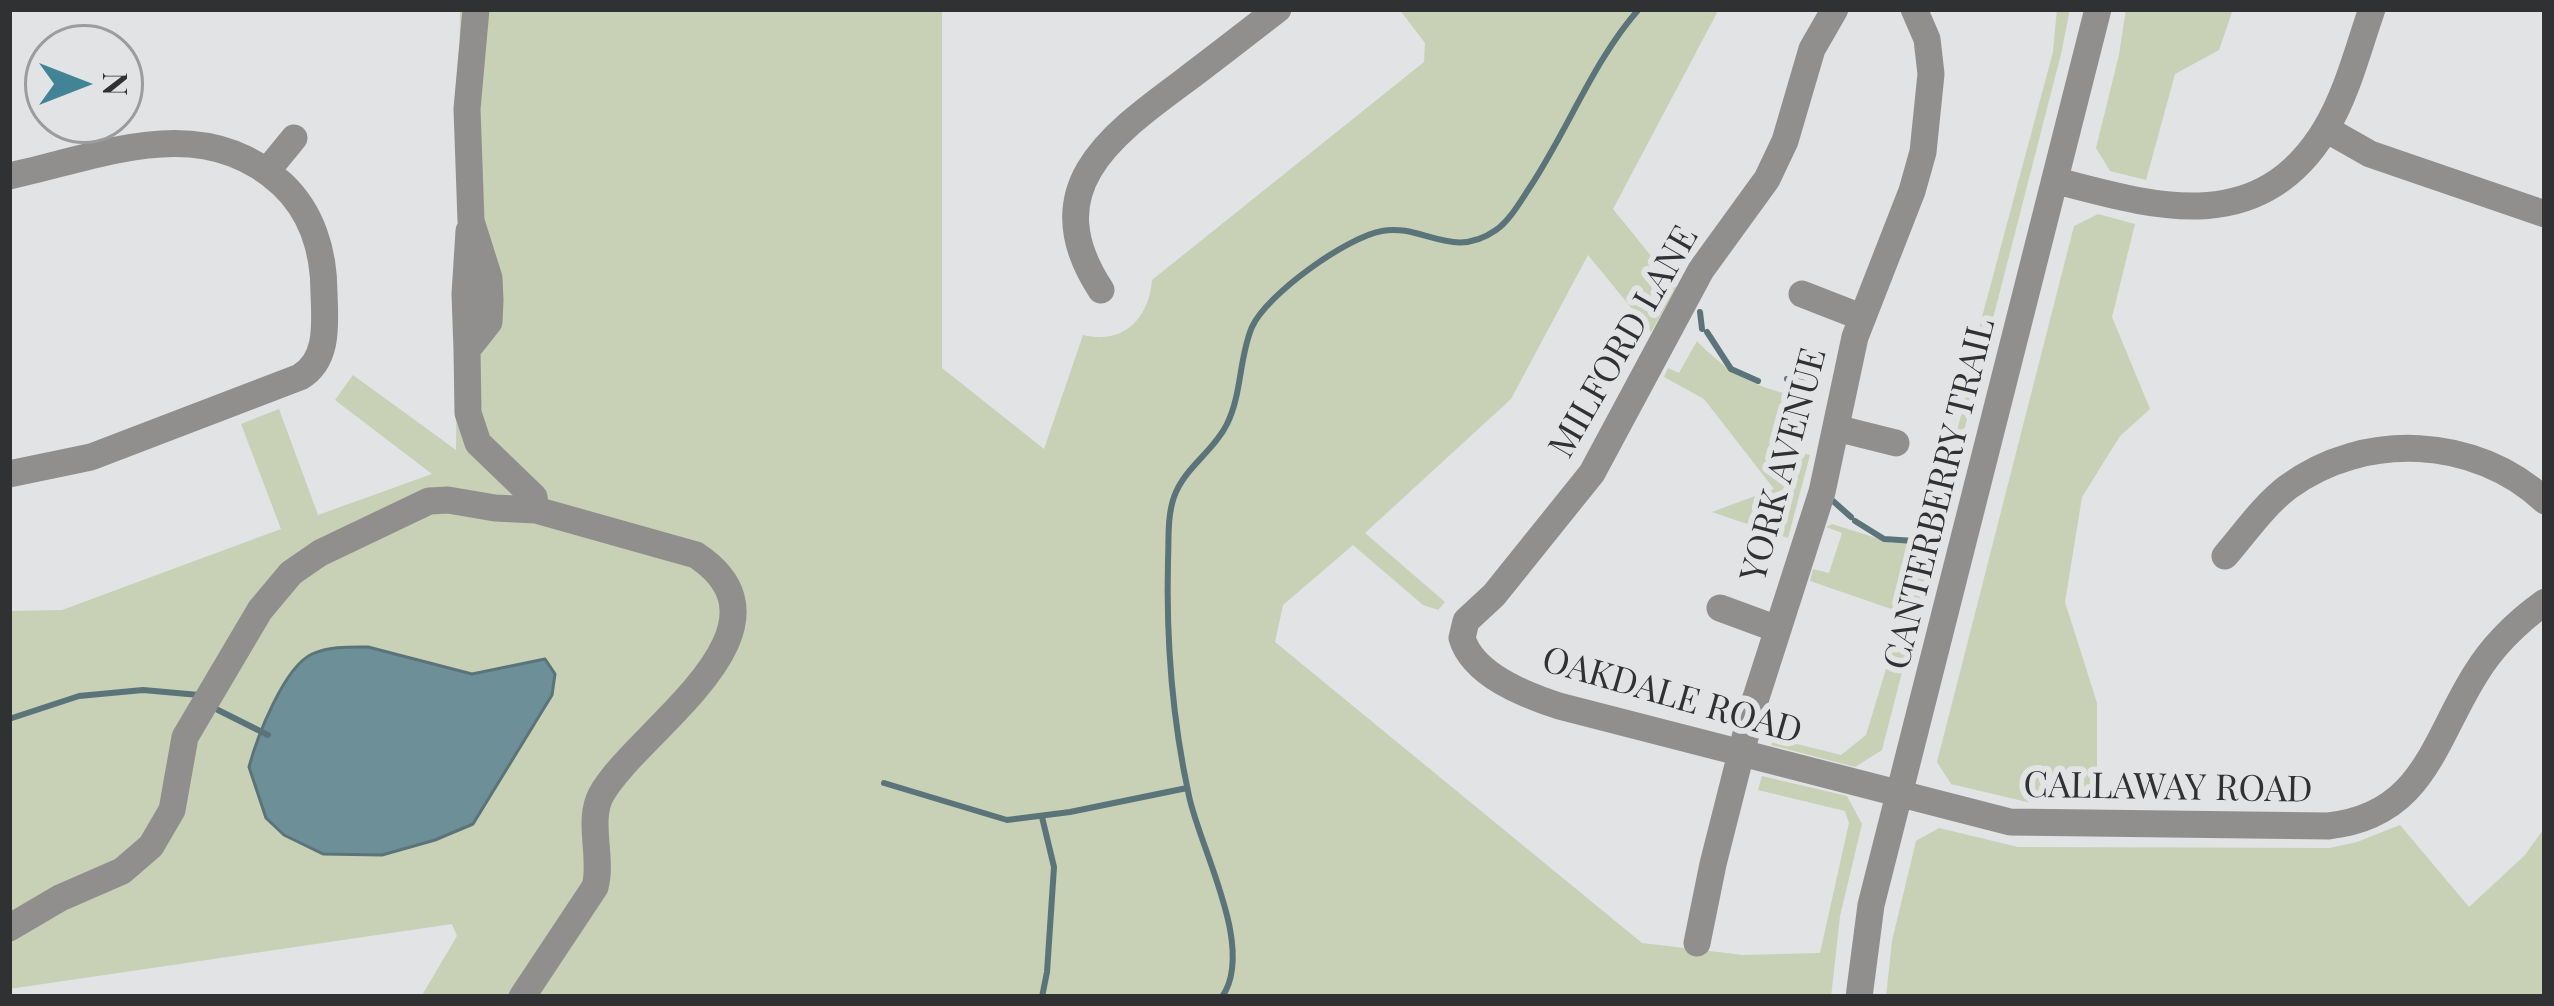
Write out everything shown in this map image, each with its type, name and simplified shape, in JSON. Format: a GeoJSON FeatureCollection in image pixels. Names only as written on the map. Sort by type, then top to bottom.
{"type":"FeatureCollection","features":[{"type":"Feature","properties":{"kind":"street"},"geometry":{"type":"LineString","coordinates":[[476,9],[466,109],[471,221],[489,278],[490,300],[489,322],[467,350],[468,412],[478,442],[534,497],[536,510]]}},
{"type":"Feature","properties":{"kind":"street"},"geometry":{"type":"LineString","coordinates":[[1231,9],[1249,32]]}},
{"type":"Feature","properties":{"kind":"street"},"geometry":{"type":"LineString","coordinates":[[1101,290],[1082,261],[1075,232],[1076,206],[1089,170],[1129,124],[1279,9]]}},
{"type":"Feature","properties":{"kind":"street","name":"MILFORD LANE"},"geometry":{"type":"LineString","coordinates":[[1466,621],[1494,595],[1592,473],[1701,269],[1772,170],[1812,49],[1835,9]]}},
{"type":"Feature","properties":{"kind":"street","name":"YORK AVENUE"},"geometry":{"type":"LineString","coordinates":[[1697,944],[1740,754],[1814,521],[1861,317],[1912,191],[1926,136],[1929,52],[1914,9]]}},
{"type":"Feature","properties":{"kind":"street","name":"CANTERBERRY TRAIL"},"geometry":{"type":"LineString","coordinates":[[1859,997],[1871,905],[2098,9]]}},
{"type":"Feature","properties":{"kind":"street"},"geometry":{"type":"LineString","coordinates":[[2057,181],[2155,206],[2221,205],[2252,193],[2289,170],[2326,129],[2372,9]]}},
{"type":"Feature","properties":{"kind":"street"},"geometry":{"type":"LineString","coordinates":[[2326,129],[2370,154],[2545,214]]}},
{"type":"Feature","properties":{"kind":"street"},"geometry":{"type":"LineString","coordinates":[[267,171],[294,138]]}},
{"type":"Feature","properties":{"kind":"street"},"geometry":{"type":"LineString","coordinates":[[9,176],[185,141],[225,147],[267,171],[298,202],[319,248],[324,323],[315,367],[294,380],[91,457],[9,474]]}},
{"type":"Feature","properties":{"kind":"street"},"geometry":{"type":"LineString","coordinates":[[1802,294],[1861,317]]}},
{"type":"Feature","properties":{"kind":"street"},"geometry":{"type":"LineString","coordinates":[[1836,428],[1896,443]]}},
{"type":"Feature","properties":{"kind":"street"},"geometry":{"type":"LineString","coordinates":[[2225,556],[2284,490],[2322,467],[2371,451],[2420,448],[2474,459],[2524,483],[2545,501]]}},
{"type":"Feature","properties":{"kind":"street"},"geometry":{"type":"LineString","coordinates":[[9,928],[60,898],[122,871],[151,846],[172,810],[185,737],[260,610],[291,573],[320,553],[429,501],[536,510],[696,555],[714,569],[728,594],[733,621],[718,659],[700,685],[601,795],[596,806],[595,887],[522,997]]}},
{"type":"Feature","properties":{"kind":"street","name":"CALLAWAY ROAD"},"geometry":{"type":"LineString","coordinates":[[1900,795],[2026,825],[2308,827],[2357,821],[2389,804],[2419,778],[2485,660],[2545,602]]}},
{"type":"Feature","properties":{"kind":"street"},"geometry":{"type":"LineString","coordinates":[[1720,608],[1777,629]]}},
{"type":"Feature","properties":{"kind":"street","name":"OAKDALE ROAD"},"geometry":{"type":"LineString","coordinates":[[1466,621],[1462,638],[1469,655],[1518,690],[1558,706],[1900,795]]}},
{"type":"Feature","properties":{"kind":"green space"},"geometry":{"type":"Polygon","coordinates":[[[460,9],[942,9],[942,368],[1044,449],[1083,335],[1110,336],[1131,326],[1146,306],[1152,280],[1424,62],[1425,43],[1399,9],[1719,9],[1613,209],[1677,288],[1651,332],[1588,255],[1511,399],[1365,533],[1445,602],[1438,610],[1423,605],[1353,545],[1283,605],[1275,642],[1642,943],[1743,955],[1820,953],[1849,823],[1845,811],[1758,790],[1762,776],[1847,796],[1862,824],[1840,916],[1831,997],[421,997],[457,936],[452,924],[9,989],[9,611],[62,610],[281,529],[241,424],[279,409],[318,515],[432,474],[335,400],[353,375],[456,450],[460,9]]]}},
{"type":"Feature","properties":{"kind":"green space"},"geometry":{"type":"Polygon","coordinates":[[[2057,9],[2070,9],[2061,54],[1882,750],[1855,767],[1771,745],[1773,738],[1841,755],[1866,735],[1903,613],[1810,581],[1813,569],[1829,573],[1842,533],[1826,527],[1832,524],[1892,543],[1928,542],[1971,377],[1970,362],[2053,52],[2057,9]]]}},
{"type":"Feature","properties":{"kind":"green space"},"geometry":{"type":"Polygon","coordinates":[[[2126,9],[2233,9],[2219,50],[2175,74],[2146,180],[2110,171],[2096,148],[2126,9]]]}},
{"type":"Feature","properties":{"kind":"green space"},"geometry":{"type":"Polygon","coordinates":[[[2098,214],[2135,224],[2112,317],[2150,409],[2120,436],[2082,497],[2065,602],[2097,703],[2097,802],[2027,802],[1951,784],[1937,762],[2074,226],[2098,214]]]}},
{"type":"Feature","properties":{"kind":"green space"},"geometry":{"type":"Polygon","coordinates":[[[1697,341],[1746,379],[1804,398],[1794,451],[1810,455],[1788,538],[1712,512],[1774,489],[1704,399],[1664,377],[1668,368],[1679,373],[1697,341]]]}},
{"type":"Feature","properties":{"kind":"green space"},"geometry":{"type":"Polygon","coordinates":[[[2400,825],[2469,907],[2525,855],[2545,827],[2545,997],[1886,997],[1892,941],[1916,841],[1939,828],[2018,847],[2330,848],[2400,825]]]}},
{"type":"Feature","properties":{"kind":"water"},"geometry":{"type":"Polygon","coordinates":[[[368,647],[472,674],[545,659],[555,674],[552,695],[473,824],[382,855],[323,854],[284,835],[266,818],[249,767],[273,704],[302,661],[326,650],[368,647]]]}},
{"type":"Feature","properties":{"kind":"waterway"},"geometry":{"type":"LineString","coordinates":[[1222,997],[1231,976],[1229,926],[1189,796],[1171,679],[1168,560],[1174,497],[1227,424],[1252,327],[1274,299],[1329,255],[1367,235],[1397,230],[1465,242],[1496,230],[1530,187],[1608,51],[1639,9]]}},
{"type":"Feature","properties":{"kind":"waterway"},"geometry":{"type":"LineString","coordinates":[[1700,312],[1702,329]]}},
{"type":"Feature","properties":{"kind":"waterway"},"geometry":{"type":"LineString","coordinates":[[1707,332],[1731,369],[1758,381]]}},
{"type":"Feature","properties":{"kind":"waterway"},"geometry":{"type":"LineString","coordinates":[[1787,379],[1807,377]]}},
{"type":"Feature","properties":{"kind":"waterway"},"geometry":{"type":"LineString","coordinates":[[1833,501],[1851,517]]}},
{"type":"Feature","properties":{"kind":"waterway"},"geometry":{"type":"LineString","coordinates":[[1855,521],[1884,539],[1915,541]]}},
{"type":"Feature","properties":{"kind":"waterway"},"geometry":{"type":"LineString","coordinates":[[9,719],[79,696],[143,690],[199,695]]}},
{"type":"Feature","properties":{"kind":"waterway"},"geometry":{"type":"LineString","coordinates":[[218,710],[268,735]]}},
{"type":"Feature","properties":{"kind":"waterway"},"geometry":{"type":"LineString","coordinates":[[884,783],[1007,820],[1187,788]]}},
{"type":"Feature","properties":{"kind":"waterway"},"geometry":{"type":"LineString","coordinates":[[1042,817],[1054,867],[1042,997]]}}]}
